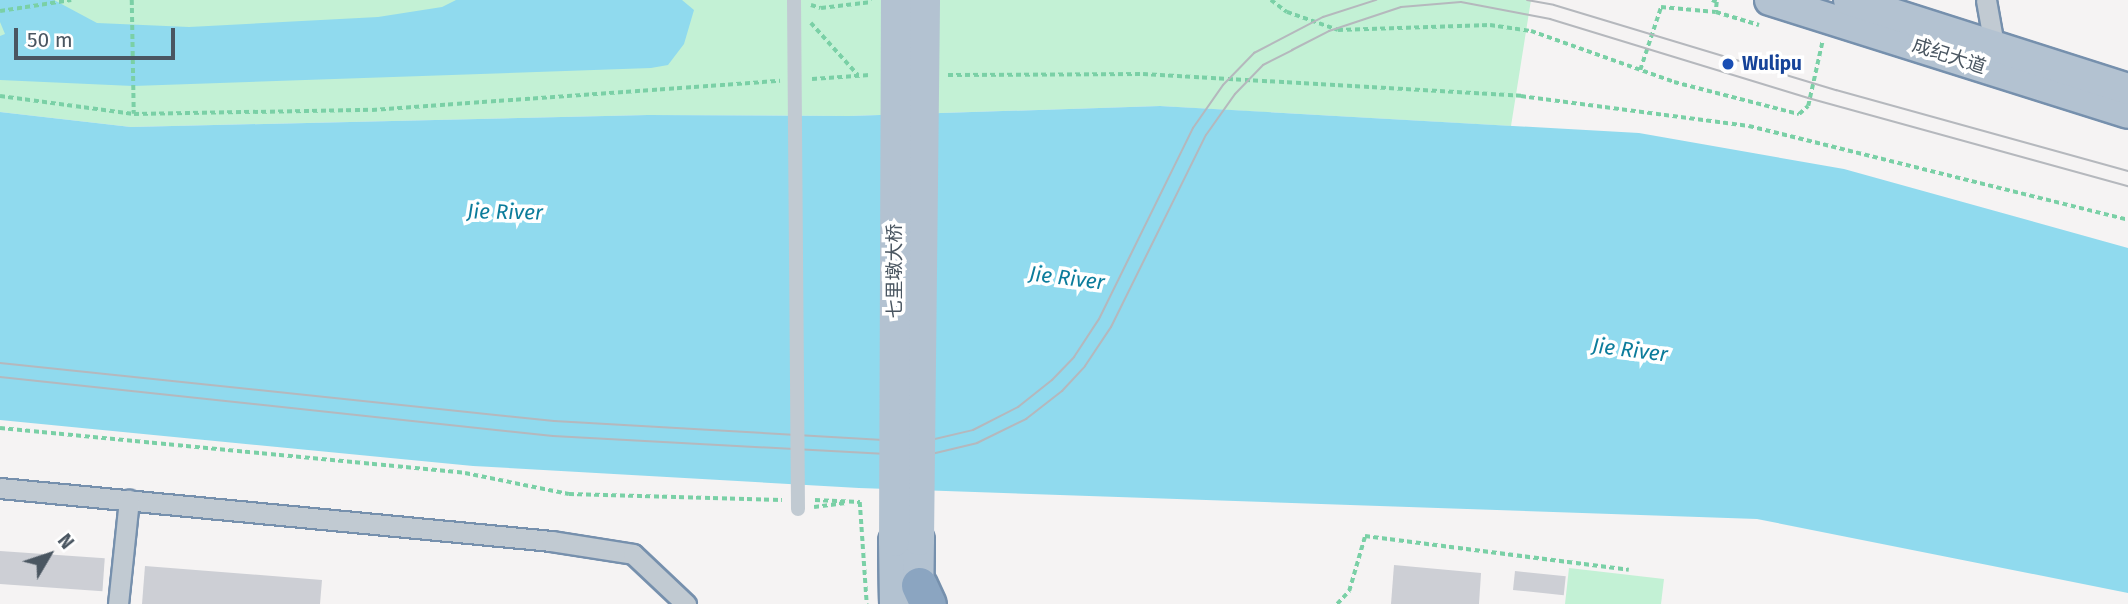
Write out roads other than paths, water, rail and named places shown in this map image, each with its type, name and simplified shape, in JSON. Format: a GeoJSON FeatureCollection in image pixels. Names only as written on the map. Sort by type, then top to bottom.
{"type":"FeatureCollection","features":[{"type":"Feature","properties":{"kind":"main road","name":"七里墩大桥"},"geometry":{"type":"LineString","coordinates":[[896,0],[907,540]]}},
{"type":"Feature","properties":{"kind":"main road","name":"七里墩大桥"},"geometry":{"type":"LineString","coordinates":[[907,540],[925,0]]}},
{"type":"Feature","properties":{"kind":"main road","name":"成纪大道"},"geometry":{"type":"LineString","coordinates":[[1770,0],[2128,113]]}},
{"type":"Feature","properties":{"kind":"main road","name":"成纪大道"},"geometry":{"type":"LineString","coordinates":[[1849,0],[2128,89]]}},
{"type":"Feature","properties":{"kind":"main road"},"geometry":{"type":"LineString","coordinates":[[907,540],[915,599]]}},
{"type":"Feature","properties":{"kind":"street"},"geometry":{"type":"LineString","coordinates":[[1986,0],[1994,46]]}},
{"type":"Feature","properties":{"kind":"street"},"geometry":{"type":"LineString","coordinates":[[798,503],[801,2]]}},
{"type":"Feature","properties":{"kind":"street"},"geometry":{"type":"LineString","coordinates":[[0,488],[551,541],[633,554],[686,604]]}},
{"type":"Feature","properties":{"kind":"street"},"geometry":{"type":"LineString","coordinates":[[118,604],[129,500]]}},
{"type":"Feature","properties":{"kind":"water"},"geometry":{"type":"Polygon","coordinates":[[[0,0],[54,0],[97,23],[189,27],[378,17],[442,7],[456,0],[682,0],[694,10],[684,44],[668,65],[651,68],[133,86],[0,80],[0,36],[5,34],[0,22],[0,0]]]}},
{"type":"Feature","properties":{"kind":"water","name":"Jie River"},"geometry":{"type":"Polygon","coordinates":[[[1160,106],[1639,133],[1844,169],[2128,248],[2128,593],[1757,519],[859,488],[473,466],[0,420],[0,112],[131,127],[648,115],[849,116],[1160,106]]]}},
{"type":"Feature","properties":{"kind":"tram line"},"geometry":{"type":"LineString","coordinates":[[0,363],[554,421],[922,442],[973,430],[1018,407],[1052,380],[1074,357],[1099,319],[1193,128],[1223,85],[1254,53],[1323,17],[1376,0]]}},
{"type":"Feature","properties":{"kind":"tram line"},"geometry":{"type":"LineString","coordinates":[[1527,0],[1554,5],[1836,90],[2128,171]]}},
{"type":"Feature","properties":{"kind":"tram line"},"geometry":{"type":"LineString","coordinates":[[0,377],[553,436],[923,456],[977,443],[1026,419],[1062,391],[1085,366],[1111,327],[1206,135],[1235,94],[1263,65],[1329,31],[1401,7],[1461,2],[1550,19],[1808,98],[2128,186]]}},
{"type":"Feature","properties":{"kind":"place","name":"Wulipu"},"geometry":{"type":"Point","coordinates":[1728,64]}}]}
